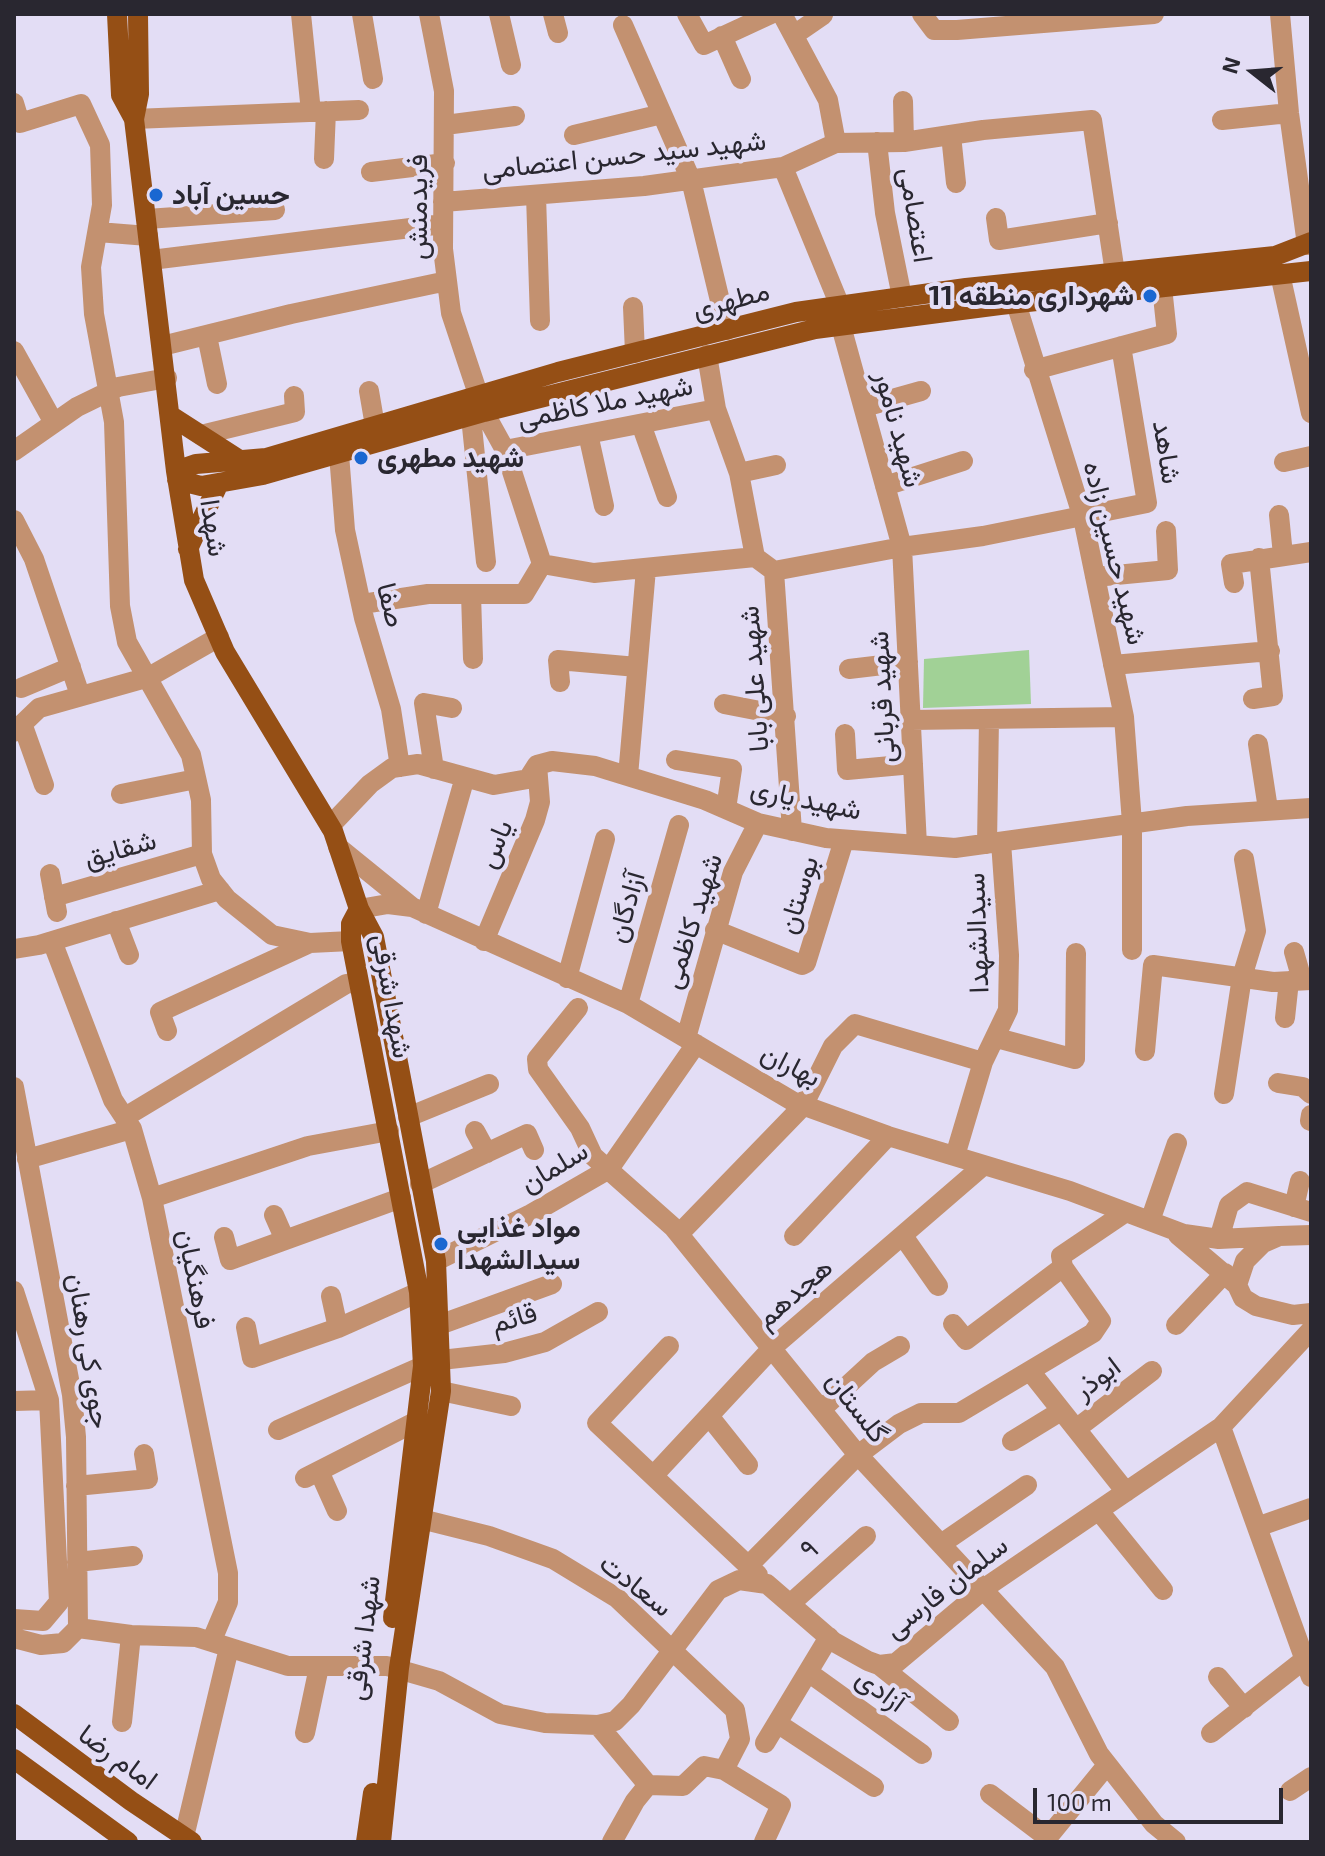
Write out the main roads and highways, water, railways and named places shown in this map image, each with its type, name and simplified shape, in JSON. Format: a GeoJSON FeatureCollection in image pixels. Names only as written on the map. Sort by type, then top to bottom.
{"type":"FeatureCollection","features":[{"type":"Feature","properties":{"kind":"main road","name":"شهدا"},"geometry":{"type":"LineString","coordinates":[[117,14],[121,95],[134,119]]}},
{"type":"Feature","properties":{"kind":"main road","name":"شهدا"},"geometry":{"type":"LineString","coordinates":[[138,14],[139,94],[134,119],[177,475],[194,580],[219,637],[330,826],[359,909]]}},
{"type":"Feature","properties":{"kind":"main road","name":"مطهری"},"geometry":{"type":"LineString","coordinates":[[177,475],[201,486],[218,485],[339,454],[635,353],[796,312],[840,316],[1016,303],[1162,287],[1278,265],[1309,243]]}},
{"type":"Feature","properties":{"kind":"main road","name":"مطهری"},"geometry":{"type":"LineString","coordinates":[[177,475],[196,464],[266,458],[375,426],[478,408],[707,355],[902,297],[1115,273],[1278,265],[1311,271]]}},
{"type":"Feature","properties":{"kind":"main road"},"geometry":{"type":"LineString","coordinates":[[171,416],[241,461]]}},
{"type":"Feature","properties":{"kind":"main road"},"geometry":{"type":"LineString","coordinates":[[188,549],[218,485]]}},
{"type":"Feature","properties":{"kind":"main road","name":"شهدا شرقی"},"geometry":{"type":"LineString","coordinates":[[359,909],[351,924],[351,941],[432,1363],[441,1391],[393,1667]]}},
{"type":"Feature","properties":{"kind":"main road","name":"شهدا شرقی"},"geometry":{"type":"LineString","coordinates":[[359,909],[374,937],[436,1261],[439,1325],[419,1420],[378,1810],[381,1842]]}},
{"type":"Feature","properties":{"kind":"main road","name":"امام رضا"},"geometry":{"type":"LineString","coordinates":[[16,1718],[188,1839]]}},
{"type":"Feature","properties":{"kind":"main road"},"geometry":{"type":"LineString","coordinates":[[14,1759],[128,1842]]}},
{"type":"Feature","properties":{"kind":"main road","name":"شهدا شرقی"},"geometry":{"type":"LineString","coordinates":[[366,1842],[378,1810]]}},
{"type":"Feature","properties":{"kind":"place","name":"حسین آباد"},"geometry":{"type":"Point","coordinates":[156,195]}},
{"type":"Feature","properties":{"kind":"place","name":"شهرداری منطقه 11"},"geometry":{"type":"Point","coordinates":[1150,296]}},
{"type":"Feature","properties":{"kind":"place","name":"شهید مطهری"},"geometry":{"type":"Point","coordinates":[361,458]}},
{"type":"Feature","properties":{"kind":"place","name":"مواد غذایی سیدالشهدا"},"geometry":{"type":"Point","coordinates":[441,1244]}}]}
